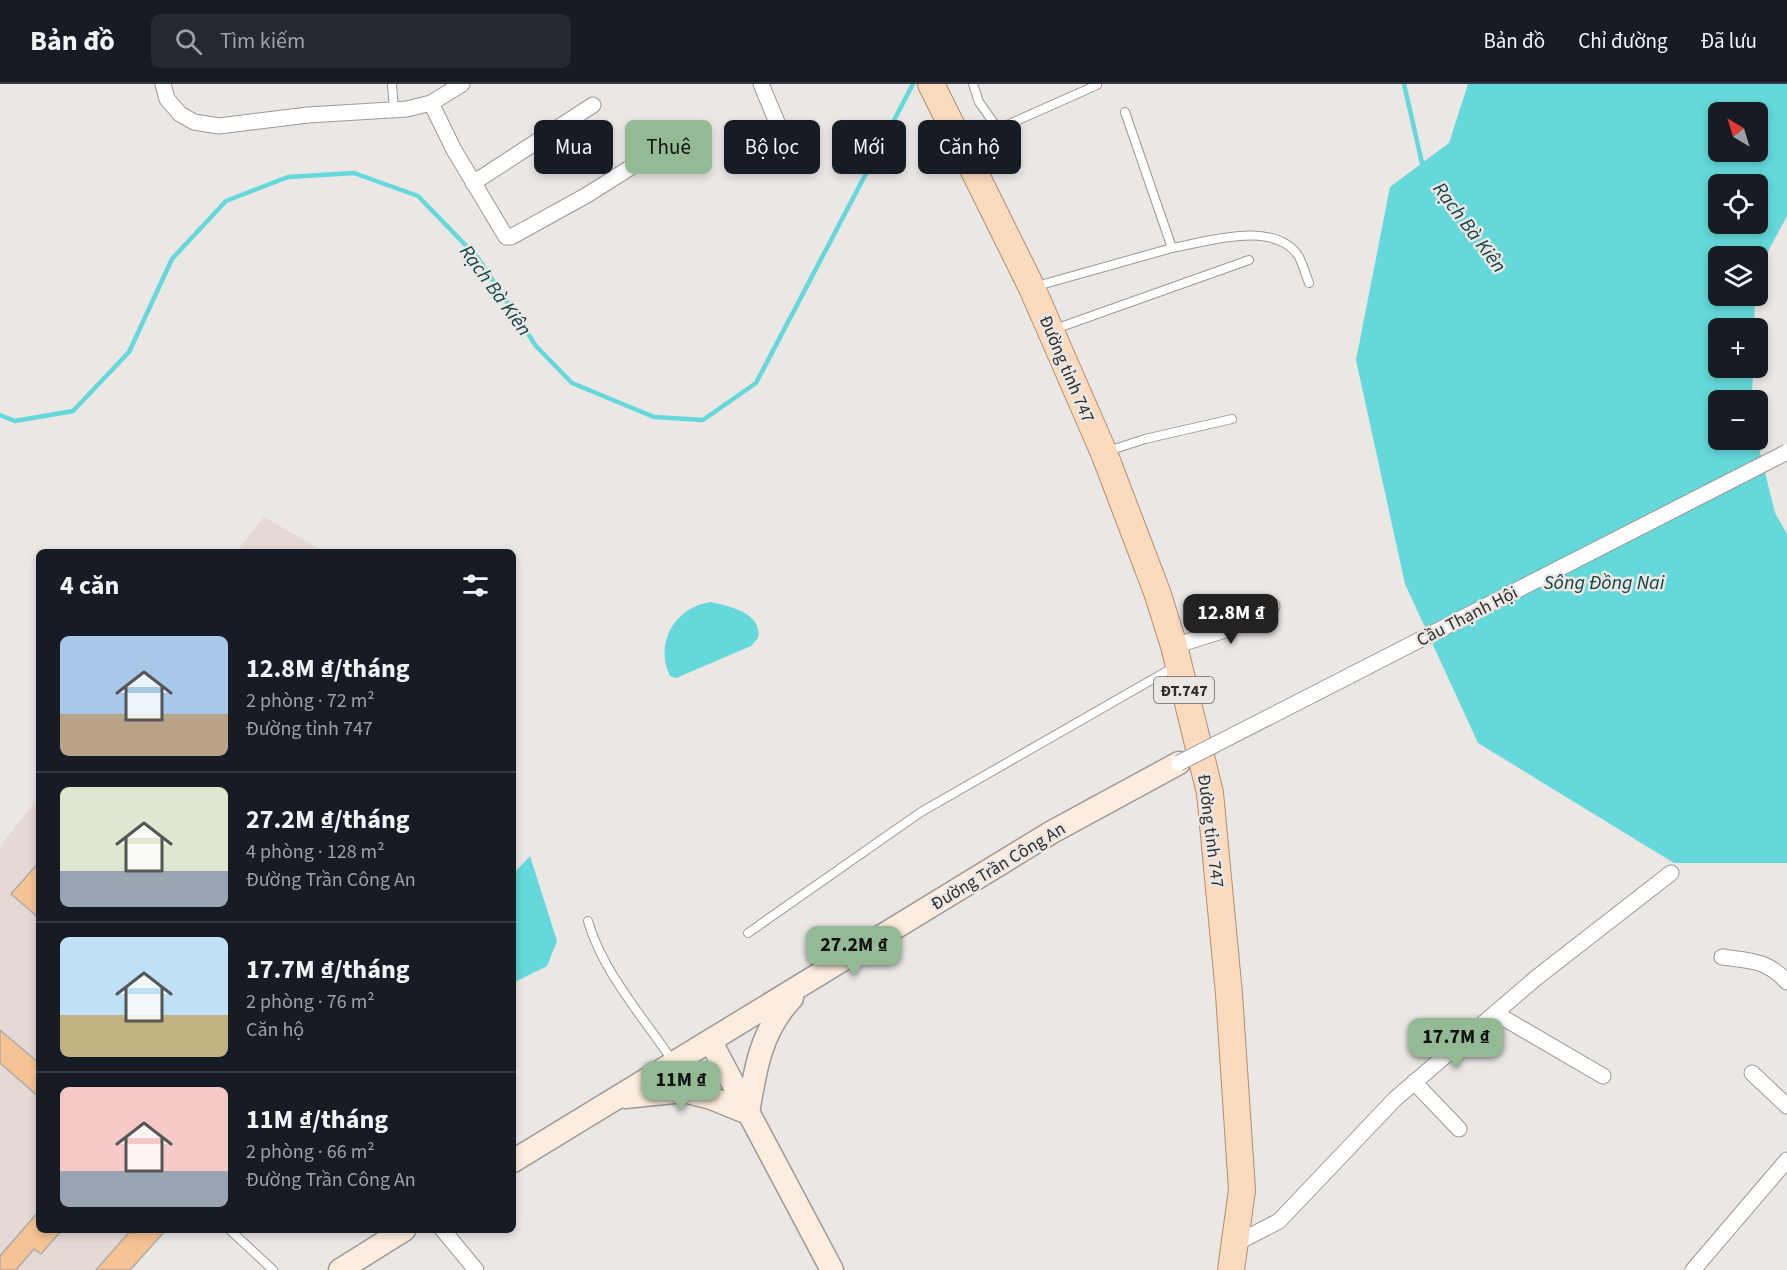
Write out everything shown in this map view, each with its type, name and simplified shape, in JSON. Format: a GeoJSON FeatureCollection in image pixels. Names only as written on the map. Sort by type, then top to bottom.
{"type":"FeatureCollection","features":[{"type":"Feature","properties":{"kind":"main road","name":"ĐT.747"},"geometry":{"type":"LineString","coordinates":[[931,84],[950,120]]}},
{"type":"Feature","properties":{"kind":"main road","name":"Đường tỉnh 747"},"geometry":{"type":"LineString","coordinates":[[978,174],[1032,288],[1104,453],[1157,592],[1176,655],[1210,793],[1242,1190],[1230,1270]]}},
{"type":"Feature","properties":{"kind":"street"},"geometry":{"type":"LineString","coordinates":[[163,84],[167,99],[180,114],[194,122],[219,126],[308,115],[394,110],[431,104],[462,84]]}},
{"type":"Feature","properties":{"kind":"street"},"geometry":{"type":"LineString","coordinates":[[760,84],[775,120]]}},
{"type":"Feature","properties":{"kind":"street"},"geometry":{"type":"LineString","coordinates":[[431,104],[501,233],[506,237],[511,237],[587,195],[625,171]]}},
{"type":"Feature","properties":{"kind":"street"},"geometry":{"type":"LineString","coordinates":[[473,183],[593,105]]}},
{"type":"Feature","properties":{"kind":"street","name":"Cầu Thạnh Hội"},"geometry":{"type":"LineString","coordinates":[[1179,764],[1787,452]]}},
{"type":"Feature","properties":{"kind":"street"},"geometry":{"type":"LineString","coordinates":[[1176,655],[1272,606]]}},
{"type":"Feature","properties":{"kind":"street","name":"Đường Trần Công An"},"geometry":{"type":"LineString","coordinates":[[516,1159],[1052,832],[1179,764]]}},
{"type":"Feature","properties":{"kind":"street"},"geometry":{"type":"LineString","coordinates":[[1233,1245],[1279,1221],[1414,1082],[1495,1013],[1671,873]]}},
{"type":"Feature","properties":{"kind":"street"},"geometry":{"type":"LineString","coordinates":[[1722,957],[1765,963],[1776,970],[1787,982]]}},
{"type":"Feature","properties":{"kind":"street"},"geometry":{"type":"LineString","coordinates":[[748,1113],[754,1070],[766,1033],[780,1010],[807,982]]}},
{"type":"Feature","properties":{"kind":"street"},"geometry":{"type":"LineString","coordinates":[[1495,1013],[1603,1076]]}},
{"type":"Feature","properties":{"kind":"street"},"geometry":{"type":"LineString","coordinates":[[711,1042],[832,1270]]}},
{"type":"Feature","properties":{"kind":"street"},"geometry":{"type":"LineString","coordinates":[[1752,1072],[1787,1106]]}},
{"type":"Feature","properties":{"kind":"street"},"geometry":{"type":"LineString","coordinates":[[1414,1082],[1459,1129]]}},
{"type":"Feature","properties":{"kind":"street"},"geometry":{"type":"LineString","coordinates":[[618,1098],[684,1091],[711,1098],[748,1113]]}},
{"type":"Feature","properties":{"kind":"street"},"geometry":{"type":"LineString","coordinates":[[1693,1270],[1787,1160]]}},
{"type":"Feature","properties":{"kind":"street"},"geometry":{"type":"LineString","coordinates":[[340,1270],[399,1233]]}},
{"type":"Feature","properties":{"kind":"street"},"geometry":{"type":"LineString","coordinates":[[445,1233],[476,1270]]}},
{"type":"Feature","properties":{"kind":"lane"},"geometry":{"type":"LineString","coordinates":[[392,84],[394,110]]}},
{"type":"Feature","properties":{"kind":"lane"},"geometry":{"type":"LineString","coordinates":[[973,84],[979,102],[992,120]]}},
{"type":"Feature","properties":{"kind":"lane"},"geometry":{"type":"LineString","coordinates":[[1018,120],[1097,85]]}},
{"type":"Feature","properties":{"kind":"lane"},"geometry":{"type":"LineString","coordinates":[[1125,112],[1172,248]]}},
{"type":"Feature","properties":{"kind":"lane"},"geometry":{"type":"LineString","coordinates":[[1032,288],[1172,248],[1242,236],[1272,236],[1289,246],[1298,257],[1309,283]]}},
{"type":"Feature","properties":{"kind":"lane"},"geometry":{"type":"LineString","coordinates":[[1051,331],[1249,260]]}},
{"type":"Feature","properties":{"kind":"lane"},"geometry":{"type":"LineString","coordinates":[[1104,453],[1145,439],[1232,418]]}},
{"type":"Feature","properties":{"kind":"lane"},"geometry":{"type":"LineString","coordinates":[[748,933],[921,812],[1176,655]]}},
{"type":"Feature","properties":{"kind":"lane"},"geometry":{"type":"LineString","coordinates":[[588,921],[594,941],[604,961],[674,1064]]}},
{"type":"Feature","properties":{"kind":"lane"},"geometry":{"type":"LineString","coordinates":[[233,1233],[273,1270]]}},
{"type":"Feature","properties":{"kind":"shaded area"},"geometry":{"type":"Polygon","coordinates":[[[264,517],[320,549],[238,549],[264,517]]]}},
{"type":"Feature","properties":{"kind":"shaded area"},"geometry":{"type":"Polygon","coordinates":[[[36,801],[36,1233],[163,1233],[130,1270],[0,1270],[0,846],[36,801]]]}},
{"type":"Feature","properties":{"kind":"water","name":"Sông Đồng Nai"},"geometry":{"type":"Polygon","coordinates":[[[1468,84],[1787,84],[1787,216],[1768,251],[1768,246],[1708,246],[1708,306],[1755,306],[1754,318],[1708,318],[1708,378],[1753,378],[1752,390],[1708,390],[1708,450],[1759,450],[1775,513],[1787,534],[1787,863],[1674,863],[1478,743],[1405,584],[1356,360],[1390,187],[1449,143],[1468,84]]]}},
{"type":"Feature","properties":{"kind":"water"},"geometry":{"type":"Polygon","coordinates":[[[711,602],[743,612],[750,617],[758,629],[758,638],[751,646],[676,678],[670,676],[665,651],[666,639],[671,629],[687,611],[711,602]]]}},
{"type":"Feature","properties":{"kind":"water"},"geometry":{"type":"Polygon","coordinates":[[[530,856],[557,941],[547,966],[516,982],[516,871],[530,856]]]}},
{"type":"Feature","properties":{"kind":"building"},"geometry":{"type":"Polygon","coordinates":[[[36,865],[36,915],[11,894],[36,865]]]}},
{"type":"Feature","properties":{"kind":"building"},"geometry":{"type":"Polygon","coordinates":[[[0,1030],[36,1060],[36,1094],[0,1063],[0,1030]]]}},
{"type":"Feature","properties":{"kind":"building"},"geometry":{"type":"Polygon","coordinates":[[[36,1214],[36,1233],[59,1233],[41,1254],[34,1249],[16,1270],[0,1270],[0,1256],[36,1214]]]}},
{"type":"Feature","properties":{"kind":"building"},"geometry":{"type":"Polygon","coordinates":[[[128,1233],[163,1233],[130,1270],[96,1270],[128,1233]]]}},
{"type":"Feature","properties":{"kind":"waterway","name":"Rạch Bà Kiên"},"geometry":{"type":"LineString","coordinates":[[0,415],[15,421],[73,411],[129,352],[172,259],[226,201],[288,177],[354,173],[418,196],[478,258],[536,346],[572,383],[654,417],[703,420],[756,383],[913,84]]}},
{"type":"Feature","properties":{"kind":"waterway","name":"Rạch Bà Kiên"},"geometry":{"type":"LineString","coordinates":[[1404,84],[1422,163],[1426,168]]}}]}
